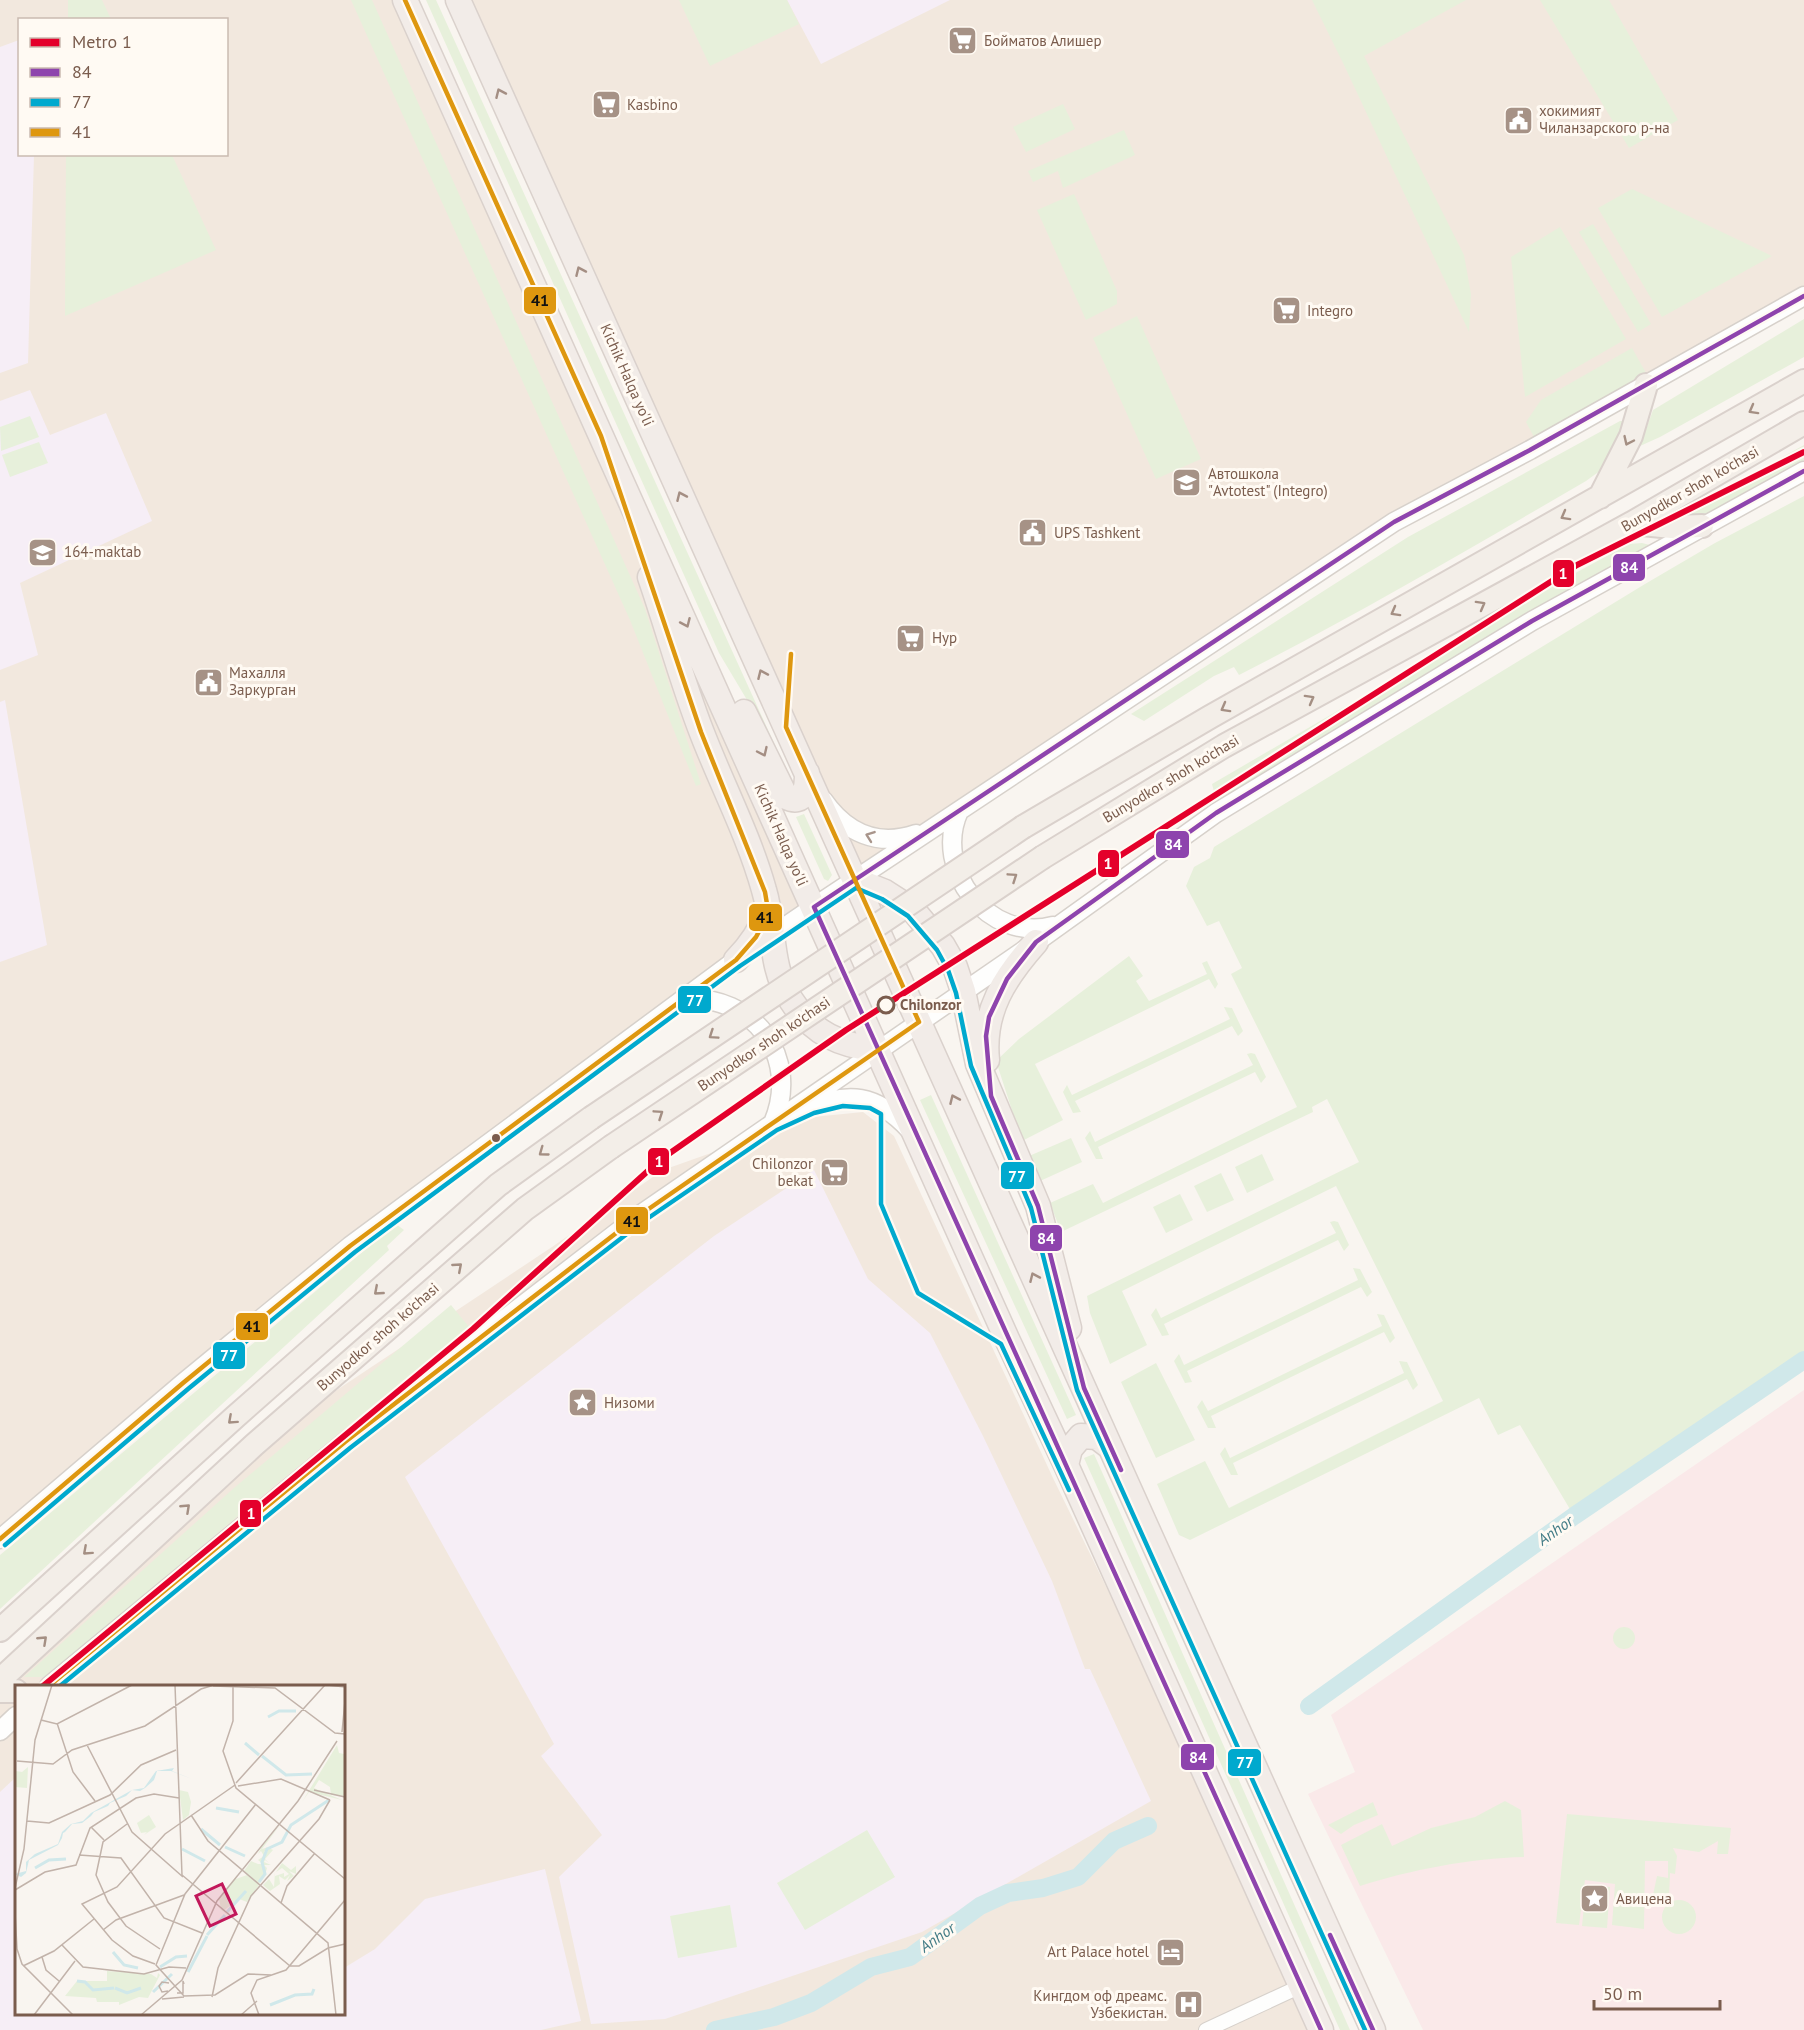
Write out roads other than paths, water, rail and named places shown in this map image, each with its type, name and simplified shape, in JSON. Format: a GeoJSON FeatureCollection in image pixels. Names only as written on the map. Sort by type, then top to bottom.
{"type":"FeatureCollection","features":[{"type":"Feature","properties":{"kind":"highway","name":"Kichik Halqa yo'li"},"geometry":{"type":"LineString","coordinates":[[405,0],[920,1141],[1007,1339],[1321,2030]]}},
{"type":"Feature","properties":{"kind":"highway","name":"Kichik Halqa yo'li"},"geometry":{"type":"LineString","coordinates":[[458,0],[1373,2030]]}},
{"type":"Feature","properties":{"kind":"highway"},"geometry":{"type":"LineString","coordinates":[[602,436],[701,732],[765,892],[782,984],[799,1012],[817,1029],[837,1041],[878,1050]]}},
{"type":"Feature","properties":{"kind":"highway"},"geometry":{"type":"LineString","coordinates":[[698,650],[738,700],[786,797],[793,801],[800,800],[804,796],[807,773]]}},
{"type":"Feature","properties":{"kind":"highway"},"geometry":{"type":"LineString","coordinates":[[855,880],[895,897],[921,918],[944,946],[955,967],[963,991],[978,1064],[1038,1206],[1084,1388]]}},
{"type":"Feature","properties":{"kind":"highway"},"geometry":{"type":"LineString","coordinates":[[736,960],[756,937],[768,910]]}},
{"type":"Feature","properties":{"kind":"highway"},"geometry":{"type":"LineString","coordinates":[[991,1096],[986,1046],[989,1017],[1007,979],[1036,942]]}},
{"type":"Feature","properties":{"kind":"highway"},"geometry":{"type":"LineString","coordinates":[[1066,1465],[1070,1449],[1082,1436],[1096,1437],[1110,1447]]}},
{"type":"Feature","properties":{"kind":"main road"},"geometry":{"type":"LineString","coordinates":[[0,1630],[244,1409],[498,1185],[591,1118],[1023,827],[1220,711],[1804,381]]}},
{"type":"Feature","properties":{"kind":"main road"},"geometry":{"type":"LineString","coordinates":[[1599,497],[1631,436],[1646,385]]}},
{"type":"Feature","properties":{"kind":"main road","name":"Bunyodkor shoh ko'chasi"},"geometry":{"type":"LineString","coordinates":[[0,1680],[263,1437],[525,1209],[611,1148],[1043,857],[1224,746],[1632,523],[1804,423]]}},
{"type":"Feature","properties":{"kind":"main road"},"geometry":{"type":"LineString","coordinates":[[1632,523],[1672,527],[1702,526]]}},
{"type":"Feature","properties":{"kind":"street"},"geometry":{"type":"LineString","coordinates":[[0,1539],[183,1383],[350,1246],[736,960],[1394,522],[1530,450],[1804,296]]}},
{"type":"Feature","properties":{"kind":"street"},"geometry":{"type":"LineString","coordinates":[[50,1685],[345,1442],[637,1217],[1036,942],[1216,813],[1532,621],[1804,471]]}},
{"type":"Feature","properties":{"kind":"street"},"geometry":{"type":"LineString","coordinates":[[807,773],[820,795],[837,816],[852,828],[870,837],[886,840],[903,838],[924,831],[952,816]]}},
{"type":"Feature","properties":{"kind":"street"},"geometry":{"type":"LineString","coordinates":[[952,816],[952,856],[961,880],[974,901],[991,916],[1011,926],[1035,930],[1060,925]]}},
{"type":"Feature","properties":{"kind":"street"},"geometry":{"type":"LineString","coordinates":[[684,999],[709,999],[731,1006],[749,1017],[766,1034],[776,1055],[780,1079],[780,1102],[773,1123]]}},
{"type":"Feature","properties":{"kind":"street"},"geometry":{"type":"LineString","coordinates":[[773,1123],[831,1100],[854,1097],[872,1101],[889,1110],[920,1141]]}},
{"type":"Feature","properties":{"kind":"street"},"geometry":{"type":"LineString","coordinates":[[0,1731],[15,1717]]}},
{"type":"Feature","properties":{"kind":"street"},"geometry":{"type":"LineString","coordinates":[[1206,2030],[1302,1986]]}},
{"type":"Feature","properties":{"kind":"waterway","name":"Anhor"},"geometry":{"type":"LineString","coordinates":[[1309,1706],[1574,1516],[1804,1360]]}},
{"type":"Feature","properties":{"kind":"waterway","name":"Anhor"},"geometry":{"type":"LineString","coordinates":[[715,2030],[774,2017],[811,2003],[871,1967],[910,1957],[980,1906],[1008,1893],[1043,1888],[1078,1877],[1114,1841],[1148,1826]]}},
{"type":"Feature","properties":{"kind":"metro line","name":"1"},"geometry":{"type":"LineString","coordinates":[[44,1685],[473,1329],[660,1160],[846,1030],[1577,565],[1804,452]]}},
{"type":"Feature","properties":{"kind":"place","name":"Бойматов Алишер"},"geometry":{"type":"Point","coordinates":[963,41]}},
{"type":"Feature","properties":{"kind":"place","name":"Kasbino"},"geometry":{"type":"Point","coordinates":[606,105]}},
{"type":"Feature","properties":{"kind":"place","name":"хокимият Чиланзарского р-на"},"geometry":{"type":"Point","coordinates":[1518,120]}},
{"type":"Feature","properties":{"kind":"place","name":"Integro"},"geometry":{"type":"Point","coordinates":[1286,311]}},
{"type":"Feature","properties":{"kind":"place","name":"Автошкола \"Avtotest\" (Integro)"},"geometry":{"type":"Point","coordinates":[1187,483]}},
{"type":"Feature","properties":{"kind":"place","name":"UPS Tashkent"},"geometry":{"type":"Point","coordinates":[1033,533]}},
{"type":"Feature","properties":{"kind":"place","name":"164-maktab"},"geometry":{"type":"Point","coordinates":[43,552]}},
{"type":"Feature","properties":{"kind":"place","name":"Нур"},"geometry":{"type":"Point","coordinates":[911,638]}},
{"type":"Feature","properties":{"kind":"place","name":"Махалля Заркурган"},"geometry":{"type":"Point","coordinates":[208,682]}},
{"type":"Feature","properties":{"kind":"place","name":"Chilonzor"},"geometry":{"type":"Point","coordinates":[886,1005]}},
{"type":"Feature","properties":{"kind":"place","name":"Chilonzor bekat"},"geometry":{"type":"Point","coordinates":[834,1173]}},
{"type":"Feature","properties":{"kind":"place","name":"Низоми"},"geometry":{"type":"Point","coordinates":[583,1403]}},
{"type":"Feature","properties":{"kind":"place","name":"Авицена"},"geometry":{"type":"Point","coordinates":[1595,1899]}},
{"type":"Feature","properties":{"kind":"place","name":"Art Palace hotel"},"geometry":{"type":"Point","coordinates":[1170,1952]}},
{"type":"Feature","properties":{"kind":"place","name":"Кингдом оф дреамс. Узбекистан."},"geometry":{"type":"Point","coordinates":[1188,2005]}}]}
